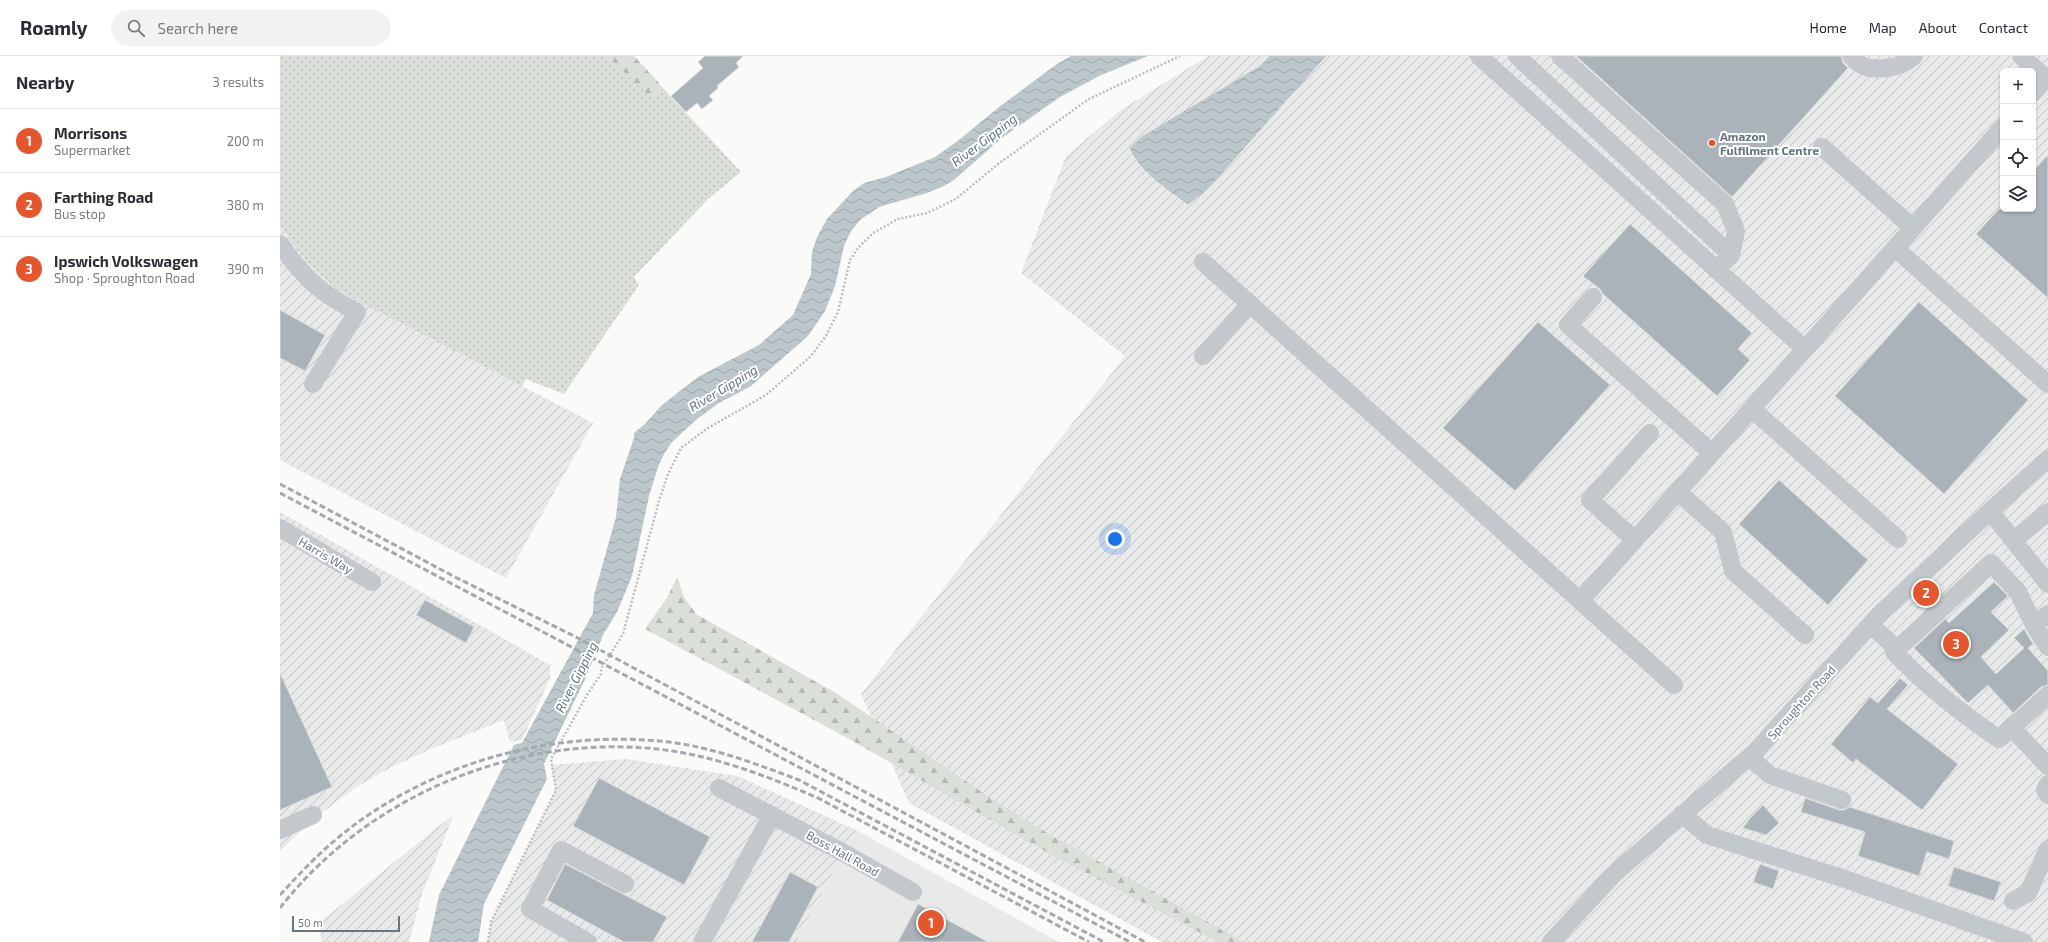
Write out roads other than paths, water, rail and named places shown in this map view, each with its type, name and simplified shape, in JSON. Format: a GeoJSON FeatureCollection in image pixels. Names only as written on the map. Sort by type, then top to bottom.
{"type":"FeatureCollection","features":[{"type":"Feature","properties":{"kind":"street"},"geometry":{"type":"LineString","coordinates":[[1479,56],[1805,349]]}},
{"type":"Feature","properties":{"kind":"street"},"geometry":{"type":"LineString","coordinates":[[1517,56],[1731,255]]}},
{"type":"Feature","properties":{"kind":"street"},"geometry":{"type":"LineString","coordinates":[[1560,56],[1725,204],[1736,231],[1731,255],[1716,270]]}},
{"type":"Feature","properties":{"kind":"street"},"geometry":{"type":"LineString","coordinates":[[1851,56],[1865,67],[1876,69],[1893,67],[1914,56]]}},
{"type":"Feature","properties":{"kind":"street"},"geometry":{"type":"LineString","coordinates":[[2021,56],[2047,79],[2036,90]]}},
{"type":"Feature","properties":{"kind":"street"},"geometry":{"type":"LineString","coordinates":[[1582,600],[2000,130]]}},
{"type":"Feature","properties":{"kind":"street"},"geometry":{"type":"LineString","coordinates":[[1822,147],[1913,228]]}},
{"type":"Feature","properties":{"kind":"street"},"geometry":{"type":"LineString","coordinates":[[280,244],[299,271],[313,284],[327,295],[357,312],[313,384]]}},
{"type":"Feature","properties":{"kind":"street"},"geometry":{"type":"LineString","coordinates":[[1894,248],[2048,384]]}},
{"type":"Feature","properties":{"kind":"street"},"geometry":{"type":"LineString","coordinates":[[1203,262],[1582,600],[1674,685]]}},
{"type":"Feature","properties":{"kind":"street"},"geometry":{"type":"LineString","coordinates":[[1593,297],[1568,325],[1712,453]]}},
{"type":"Feature","properties":{"kind":"street"},"geometry":{"type":"LineString","coordinates":[[1203,356],[1250,304]]}},
{"type":"Feature","properties":{"kind":"street"},"geometry":{"type":"LineString","coordinates":[[1752,409],[1898,539]]}},
{"type":"Feature","properties":{"kind":"street"},"geometry":{"type":"LineString","coordinates":[[1635,540],[1590,500],[1650,432]]}},
{"type":"Feature","properties":{"kind":"street","name":"Sproughton Road"},"geometry":{"type":"LineString","coordinates":[[1551,942],[1615,873],[1749,757],[1871,625],[1990,511],[2048,459]]}},
{"type":"Feature","properties":{"kind":"street"},"geometry":{"type":"LineString","coordinates":[[1678,492],[1723,532],[1733,571],[1805,635]]}},
{"type":"Feature","properties":{"kind":"street"},"geometry":{"type":"LineString","coordinates":[[1990,511],[2048,584]]}},
{"type":"Feature","properties":{"kind":"street"},"geometry":{"type":"LineString","coordinates":[[2014,540],[2048,512]]}},
{"type":"Feature","properties":{"kind":"street","name":"Harris Way"},"geometry":{"type":"LineString","coordinates":[[280,528],[372,582]]}},
{"type":"Feature","properties":{"kind":"street"},"geometry":{"type":"LineString","coordinates":[[2048,647],[2041,620],[1991,563],[1894,652],[1921,680],[1962,714],[1999,739],[2048,695]]}},
{"type":"Feature","properties":{"kind":"street"},"geometry":{"type":"LineString","coordinates":[[1871,625],[1897,649]]}},
{"type":"Feature","properties":{"kind":"street"},"geometry":{"type":"LineString","coordinates":[[2012,728],[2048,766]]}},
{"type":"Feature","properties":{"kind":"street"},"geometry":{"type":"LineString","coordinates":[[1749,757],[1770,775],[1842,800]]}},
{"type":"Feature","properties":{"kind":"street"},"geometry":{"type":"LineString","coordinates":[[2048,784],[2045,790],[2048,795]]}},
{"type":"Feature","properties":{"kind":"street","name":"Boss Hall Road"},"geometry":{"type":"LineString","coordinates":[[719,788],[772,815],[913,892]]}},
{"type":"Feature","properties":{"kind":"street"},"geometry":{"type":"LineString","coordinates":[[1682,814],[1707,834],[1842,878],[2024,942]]}},
{"type":"Feature","properties":{"kind":"street"},"geometry":{"type":"LineString","coordinates":[[280,830],[313,815]]}},
{"type":"Feature","properties":{"kind":"street"},"geometry":{"type":"LineString","coordinates":[[702,942],[772,815]]}},
{"type":"Feature","properties":{"kind":"street"},"geometry":{"type":"LineString","coordinates":[[2013,901],[2028,893],[2048,849]]}},
{"type":"Feature","properties":{"kind":"street"},"geometry":{"type":"LineString","coordinates":[[588,942],[530,909],[561,850],[625,884]]}},
{"type":"Feature","properties":{"kind":"water","name":"River Gipping"},"geometry":{"type":"Polygon","coordinates":[[[1071,56],[1148,56],[1101,75],[1060,97],[1003,137],[955,179],[944,186],[927,193],[879,207],[860,220],[850,233],[844,246],[835,286],[825,311],[808,336],[751,386],[719,403],[697,419],[672,442],[658,467],[649,496],[632,576],[617,612],[603,635],[587,675],[544,764],[547,779],[484,904],[478,942],[429,942],[439,895],[514,745],[522,743],[593,613],[594,595],[616,517],[620,479],[634,438],[634,433],[645,424],[662,405],[698,377],[759,345],[793,315],[811,274],[812,252],[817,237],[827,219],[853,191],[864,183],[886,177],[935,157],[959,140],[999,107],[1057,64],[1071,56]]]}},
{"type":"Feature","properties":{"kind":"water"},"geometry":{"type":"Polygon","coordinates":[[[1271,56],[1326,56],[1207,190],[1188,204],[1154,179],[1139,164],[1133,156],[1130,148],[1141,137],[1260,66],[1271,56]]]}},
{"type":"Feature","properties":{"kind":"railway"},"geometry":{"type":"LineString","coordinates":[[280,484],[455,577],[574,636],[1145,942]]}},
{"type":"Feature","properties":{"kind":"railway"},"geometry":{"type":"LineString","coordinates":[[280,493],[1130,942]]}},
{"type":"Feature","properties":{"kind":"railway"},"geometry":{"type":"LineString","coordinates":[[280,895],[311,862],[345,832],[379,808],[416,787],[454,770],[493,757],[534,747],[575,741],[617,739],[659,741],[695,746],[713,751],[748,761],[799,780],[1104,942]]}},
{"type":"Feature","properties":{"kind":"railway"},"geometry":{"type":"LineString","coordinates":[[280,908],[315,868],[356,834],[400,805],[448,781],[499,763],[551,752],[604,747],[657,749],[719,761],[759,774],[818,798],[1089,942]]}},
{"type":"Feature","properties":{"kind":"place","name":"Amazon Fulfilment Centre"},"geometry":{"type":"Point","coordinates":[1712,143]}},
{"type":"Feature","properties":{"kind":"place","name":"Farthing Road"},"geometry":{"type":"Point","coordinates":[1926,593]}},
{"type":"Feature","properties":{"kind":"place","name":"Ipswich Volkswagen"},"geometry":{"type":"Point","coordinates":[1956,644]}},
{"type":"Feature","properties":{"kind":"place","name":"Morrisons"},"geometry":{"type":"Point","coordinates":[931,923]}}]}
